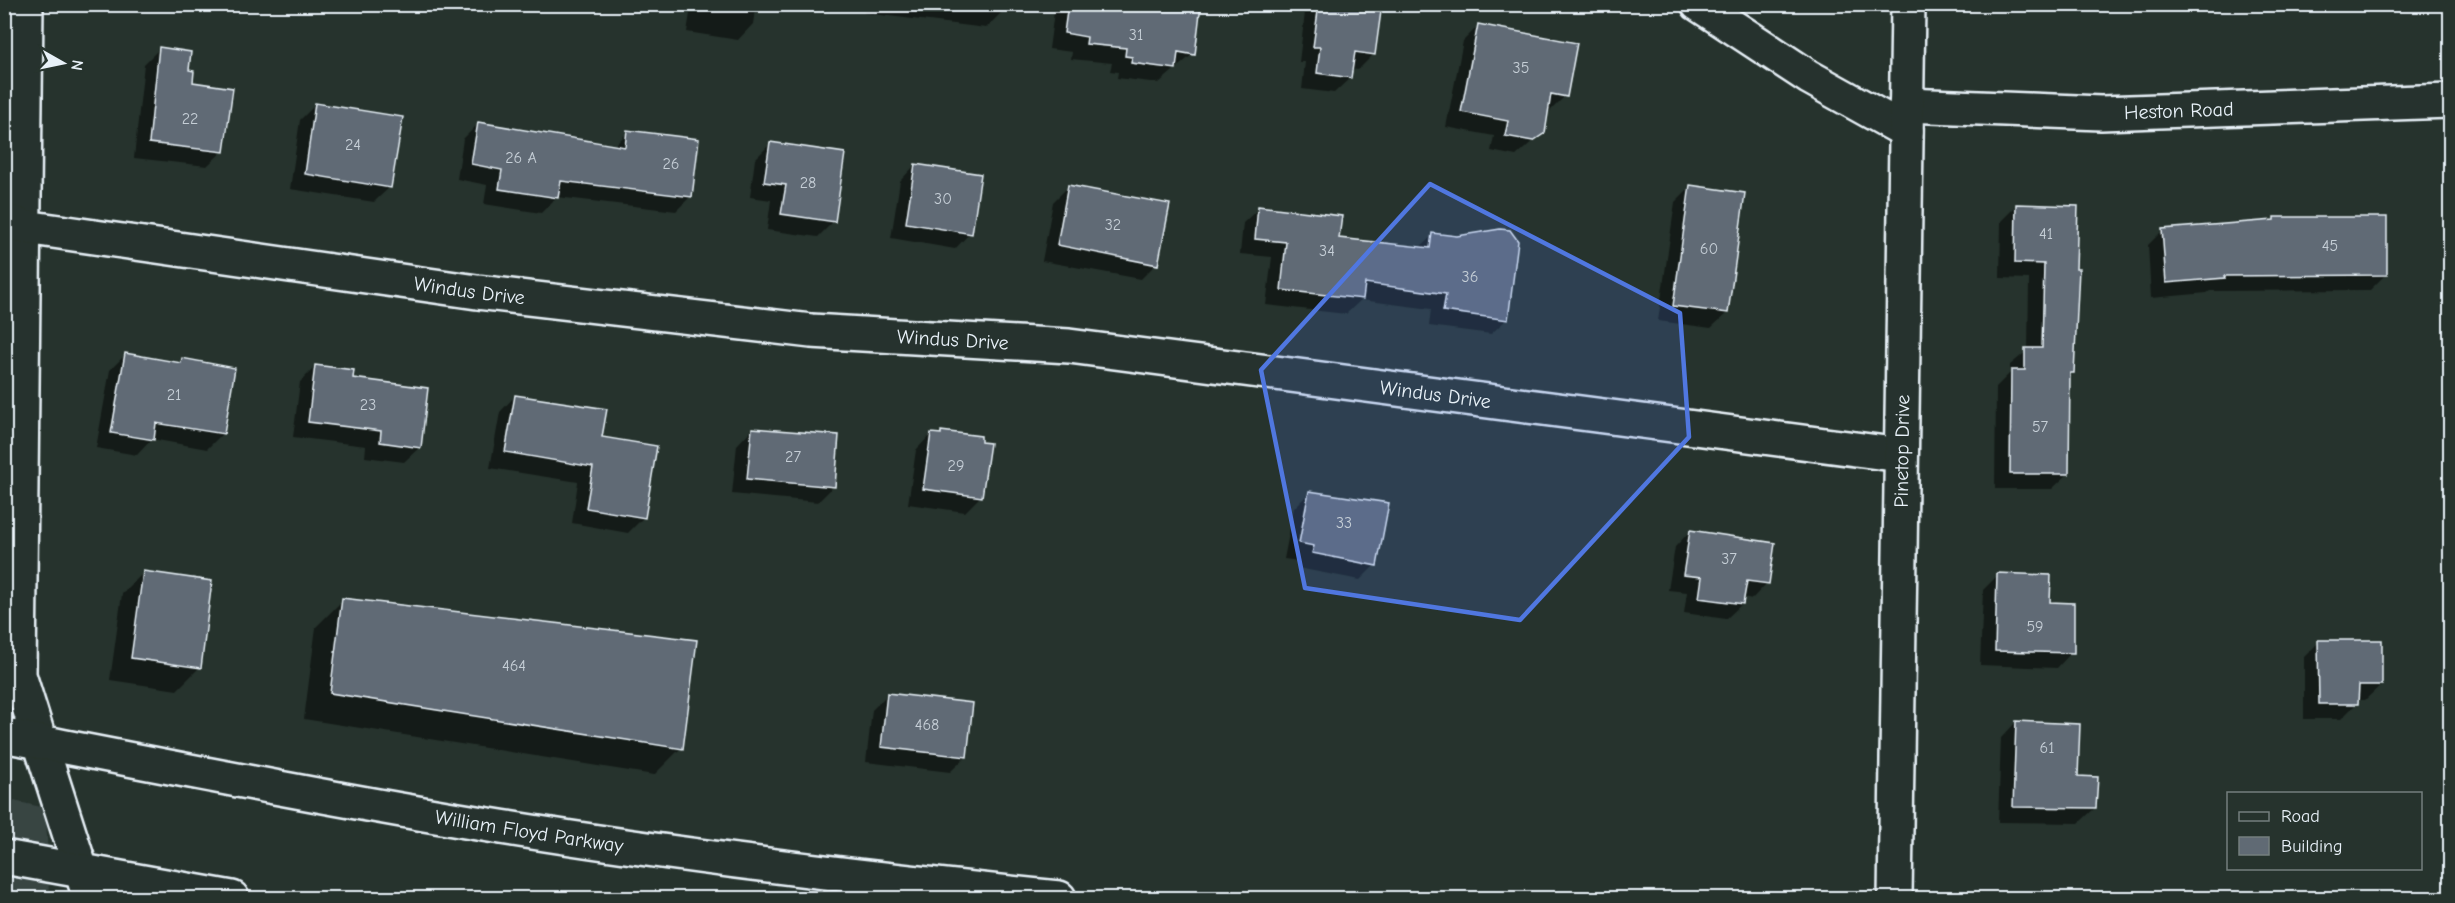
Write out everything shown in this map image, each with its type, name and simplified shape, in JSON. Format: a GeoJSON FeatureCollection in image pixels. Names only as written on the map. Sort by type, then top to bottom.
{"type":"FeatureCollection","features":[{"type":"Feature","properties":{"kind":"main road"},"geometry":{"type":"LineString","coordinates":[[26,4],[15,223],[19,675],[86,885]]}},
{"type":"Feature","properties":{"kind":"main road","name":"Heston Road"},"geometry":{"type":"LineString","coordinates":[[1698,4],[1809,77],[1906,118],[2451,101]]}},
{"type":"Feature","properties":{"kind":"main road","name":"Pinetop Drive"},"geometry":{"type":"LineString","coordinates":[[1894,898],[1908,4]]}},
{"type":"Feature","properties":{"kind":"main road","name":"Windus Drive"},"geometry":{"type":"LineString","coordinates":[[15,223],[477,292],[811,331],[1069,346],[1901,455]]}},
{"type":"Feature","properties":{"kind":"main road","name":"William Floyd Parkway"},"geometry":{"type":"LineString","coordinates":[[4,735],[501,827],[854,876],[1059,898]]}},
{"type":"Feature","properties":{"kind":"main road"},"geometry":{"type":"LineString","coordinates":[[4,856],[86,885],[232,898]]}},
{"type":"Feature","properties":{"kind":"highlighted area"},"geometry":{"type":"Polygon","coordinates":[[[1430,184],[1680,313],[1689,437],[1520,620],[1305,588],[1261,370],[1430,184]]]}},
{"type":"Feature","properties":{"kind":"shaded area"},"geometry":{"type":"Polygon","coordinates":[[[5,799],[46,808],[49,898],[5,898],[5,799]]]}},
{"type":"Feature","properties":{"kind":"building"},"geometry":{"type":"Polygon","coordinates":[[[1068,4],[1201,4],[1195,55],[1178,52],[1176,69],[1131,63],[1132,57],[1125,56],[1126,48],[1086,44],[1087,37],[1064,33],[1068,4]]]}},
{"type":"Feature","properties":{"kind":"building"},"geometry":{"type":"Polygon","coordinates":[[[1319,4],[1382,4],[1375,55],[1355,52],[1351,78],[1317,73],[1320,47],[1313,47],[1319,4]]]}},
{"type":"Feature","properties":{"kind":"building"},"geometry":{"type":"Polygon","coordinates":[[[1478,24],[1577,43],[1567,97],[1551,94],[1545,133],[1533,141],[1505,136],[1508,121],[1461,112],[1478,24]]]}},
{"type":"Feature","properties":{"kind":"building"},"geometry":{"type":"Polygon","coordinates":[[[159,47],[191,52],[189,70],[194,71],[193,82],[233,88],[224,152],[149,143],[159,47]]]}},
{"type":"Feature","properties":{"kind":"building"},"geometry":{"type":"Polygon","coordinates":[[[315,103],[403,117],[391,188],[305,174],[315,103]]]}},
{"type":"Feature","properties":{"kind":"building"},"geometry":{"type":"Polygon","coordinates":[[[478,122],[625,147],[627,130],[699,139],[692,197],[561,181],[558,198],[499,189],[502,170],[471,164],[478,122]]]}},
{"type":"Feature","properties":{"kind":"building"},"geometry":{"type":"Polygon","coordinates":[[[770,142],[845,153],[835,222],[781,214],[786,185],[764,182],[770,142]]]}},
{"type":"Feature","properties":{"kind":"building"},"geometry":{"type":"Polygon","coordinates":[[[915,164],[981,174],[972,234],[906,223],[915,164]]]}},
{"type":"Feature","properties":{"kind":"building"},"geometry":{"type":"Polygon","coordinates":[[[1068,185],[1170,204],[1158,265],[1057,245],[1068,185]]]}},
{"type":"Feature","properties":{"kind":"building"},"geometry":{"type":"Polygon","coordinates":[[[1690,185],[1745,193],[1728,313],[1673,306],[1690,185]]]}},
{"type":"Feature","properties":{"kind":"building"},"geometry":{"type":"Polygon","coordinates":[[[2016,204],[2078,206],[2076,269],[2079,269],[2074,373],[2070,373],[2069,474],[2010,474],[2011,370],[2025,370],[2025,348],[2042,348],[2044,264],[2015,263],[2016,204]]]}},
{"type":"Feature","properties":{"kind":"building"},"geometry":{"type":"Polygon","coordinates":[[[1258,206],[1342,216],[1339,238],[1430,248],[1432,233],[1457,236],[1500,229],[1510,230],[1518,241],[1508,320],[1443,311],[1446,294],[1365,283],[1363,299],[1281,290],[1286,242],[1255,239],[1258,206]]]}},
{"type":"Feature","properties":{"kind":"building"},"geometry":{"type":"Polygon","coordinates":[[[2274,217],[2387,217],[2387,275],[2224,276],[2225,278],[2166,283],[2162,229],[2274,220],[2274,217]]]}},
{"type":"Feature","properties":{"kind":"building"},"geometry":{"type":"Polygon","coordinates":[[[125,353],[181,363],[182,358],[235,368],[224,434],[156,423],[154,440],[111,433],[125,353]]]}},
{"type":"Feature","properties":{"kind":"building"},"geometry":{"type":"Polygon","coordinates":[[[315,365],[354,370],[353,378],[428,388],[421,448],[380,442],[381,431],[308,422],[315,365]]]}},
{"type":"Feature","properties":{"kind":"building"},"geometry":{"type":"Polygon","coordinates":[[[515,395],[607,409],[602,437],[657,446],[645,518],[586,508],[593,467],[505,452],[515,395]]]}},
{"type":"Feature","properties":{"kind":"building"},"geometry":{"type":"Polygon","coordinates":[[[752,428],[839,435],[835,487],[747,479],[752,428]]]}},
{"type":"Feature","properties":{"kind":"building"},"geometry":{"type":"Polygon","coordinates":[[[941,431],[981,436],[981,442],[990,443],[982,497],[923,489],[931,433],[941,434],[941,431]]]}},
{"type":"Feature","properties":{"kind":"building"},"geometry":{"type":"Polygon","coordinates":[[[1309,491],[1389,503],[1377,566],[1312,553],[1314,546],[1299,543],[1309,491]]]}},
{"type":"Feature","properties":{"kind":"building"},"geometry":{"type":"Polygon","coordinates":[[[1690,530],[1775,543],[1769,584],[1747,581],[1743,604],[1699,598],[1702,577],[1683,575],[1690,530]]]}},
{"type":"Feature","properties":{"kind":"building"},"geometry":{"type":"Polygon","coordinates":[[[143,571],[212,581],[201,668],[131,658],[143,571]]]}},
{"type":"Feature","properties":{"kind":"building"},"geometry":{"type":"Polygon","coordinates":[[[1997,573],[2051,575],[2050,602],[2074,603],[2074,653],[1995,651],[1997,573]]]}},
{"type":"Feature","properties":{"kind":"building"},"geometry":{"type":"Polygon","coordinates":[[[342,598],[697,640],[683,749],[330,693],[342,598]]]}},
{"type":"Feature","properties":{"kind":"building"},"geometry":{"type":"Polygon","coordinates":[[[2318,640],[2382,640],[2382,685],[2359,685],[2358,704],[2319,704],[2318,640]]]}},
{"type":"Feature","properties":{"kind":"building"},"geometry":{"type":"Polygon","coordinates":[[[887,693],[973,703],[967,757],[881,747],[887,693]]]}},
{"type":"Feature","properties":{"kind":"building"},"geometry":{"type":"Polygon","coordinates":[[[2016,721],[2080,724],[2078,776],[2098,777],[2096,808],[2013,807],[2016,721]]]}}]}
